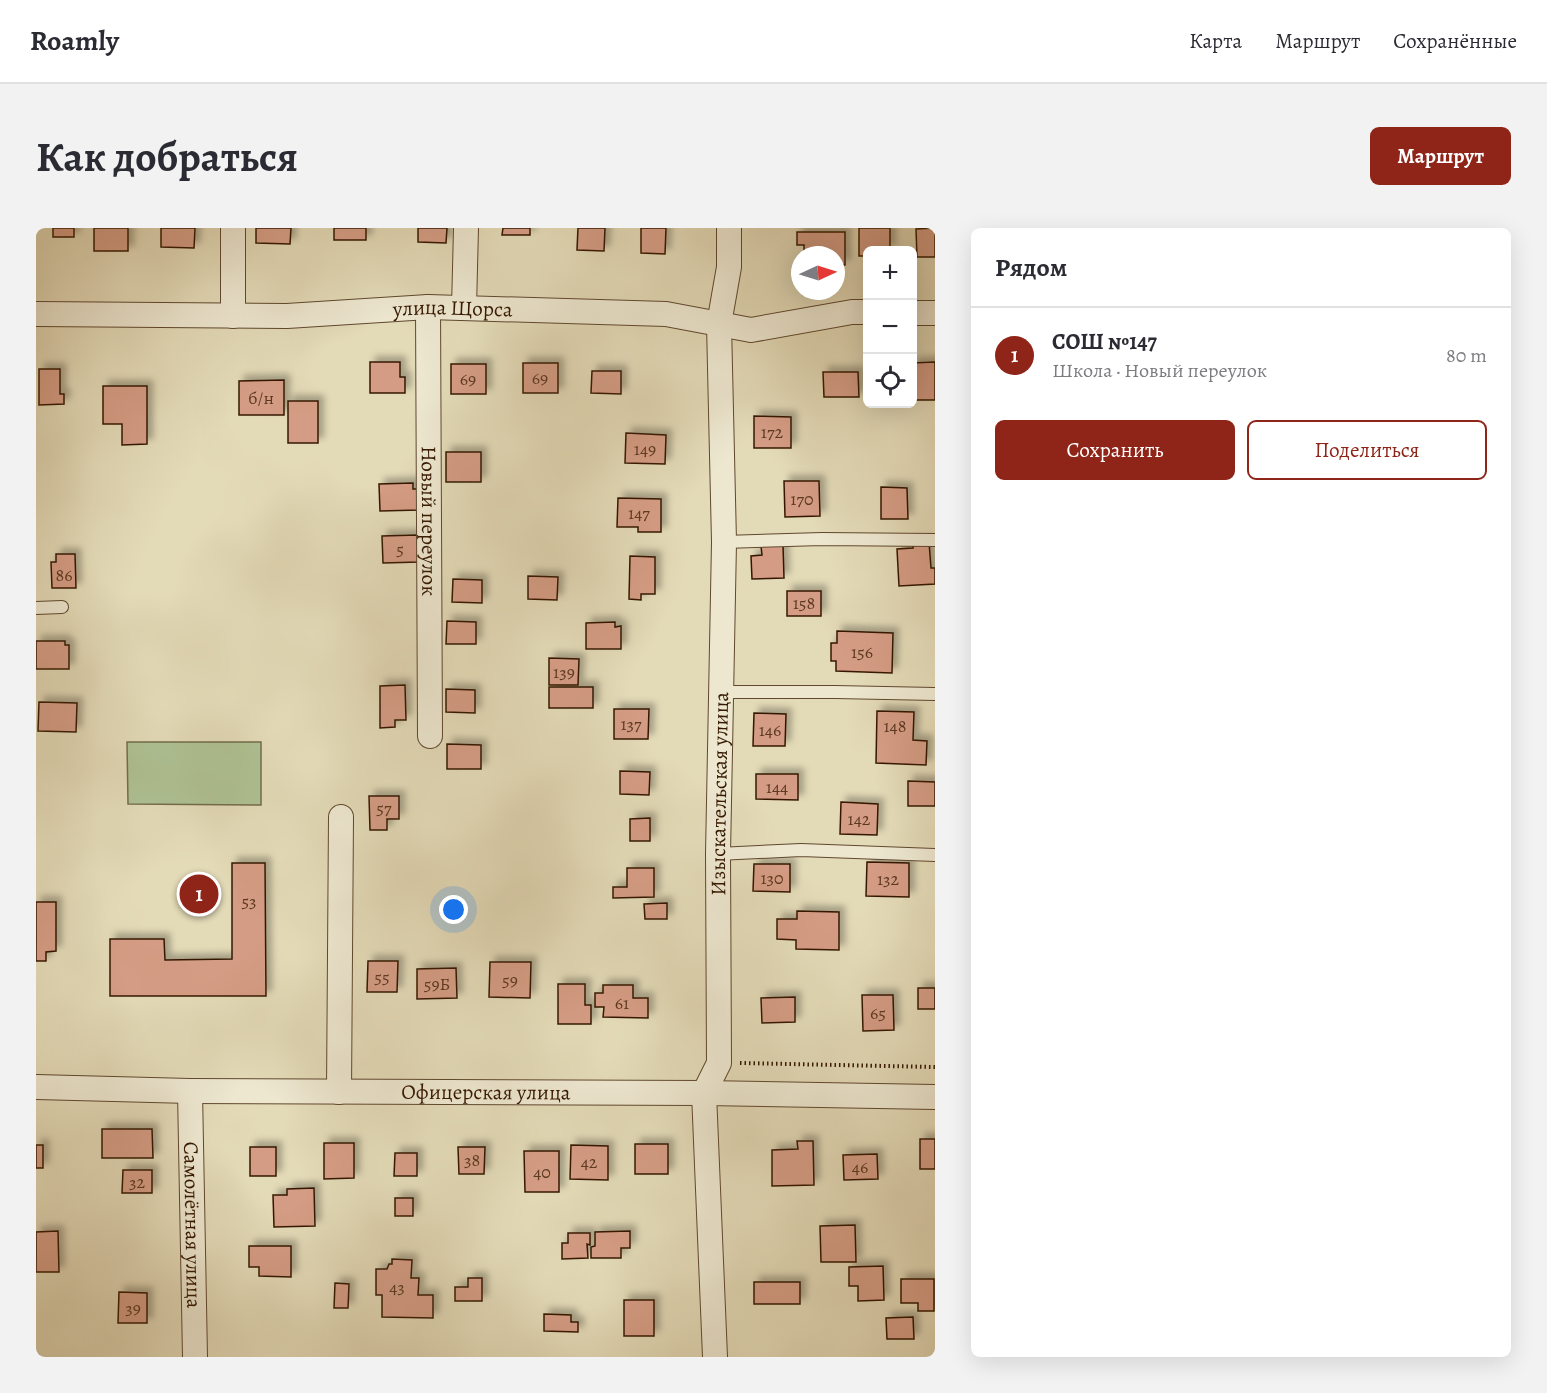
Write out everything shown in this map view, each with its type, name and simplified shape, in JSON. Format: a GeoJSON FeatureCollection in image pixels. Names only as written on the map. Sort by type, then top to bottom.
{"type":"FeatureCollection","features":[{"type":"Feature","properties":{"kind":"street"},"geometry":{"type":"LineString","coordinates":[[233,228],[233,316]]}},
{"type":"Feature","properties":{"kind":"street"},"geometry":{"type":"LineString","coordinates":[[464,308],[466,228]]}},
{"type":"Feature","properties":{"kind":"street","name":"Изыскательская улица"},"geometry":{"type":"LineString","coordinates":[[715,1357],[704,1093],[718,1063],[718,854],[724,542],[719,324],[729,267],[729,228]]}},
{"type":"Feature","properties":{"kind":"street","name":"улица Щорса"},"geometry":{"type":"LineString","coordinates":[[36,314],[287,316],[428,306],[666,314],[752,330],[863,312]]}},
{"type":"Feature","properties":{"kind":"street","name":"Новый переулок"},"geometry":{"type":"LineString","coordinates":[[428,306],[430,736]]}},
{"type":"Feature","properties":{"kind":"street"},"geometry":{"type":"LineString","coordinates":[[917,313],[935,313]]}},
{"type":"Feature","properties":{"kind":"street"},"geometry":{"type":"LineString","coordinates":[[339,1092],[341,817]]}},
{"type":"Feature","properties":{"kind":"street","name":"Офицерская улица"},"geometry":{"type":"LineString","coordinates":[[36,1087],[190,1091],[704,1093],[935,1097]]}},
{"type":"Feature","properties":{"kind":"street","name":"Самолётная улица"},"geometry":{"type":"LineString","coordinates":[[190,1091],[195,1357]]}},
{"type":"Feature","properties":{"kind":"lane"},"geometry":{"type":"LineString","coordinates":[[724,542],[822,539],[935,540]]}},
{"type":"Feature","properties":{"kind":"lane"},"geometry":{"type":"LineString","coordinates":[[36,608],[62,607]]}},
{"type":"Feature","properties":{"kind":"lane"},"geometry":{"type":"LineString","coordinates":[[720,692],[935,694]]}},
{"type":"Feature","properties":{"kind":"lane"},"geometry":{"type":"LineString","coordinates":[[718,854],[801,850],[935,855]]}},
{"type":"Feature","properties":{"kind":"path"},"geometry":{"type":"LineString","coordinates":[[718,1063],[935,1067]]}},
{"type":"Feature","properties":{"kind":"green space"},"geometry":{"type":"Polygon","coordinates":[[[127,742],[261,742],[261,805],[128,804],[127,742]]]}},
{"type":"Feature","properties":{"kind":"building"},"geometry":{"type":"Polygon","coordinates":[[[53,228],[74,228],[74,237],[53,237],[53,228]]]}},
{"type":"Feature","properties":{"kind":"building"},"geometry":{"type":"Polygon","coordinates":[[[94,228],[128,228],[128,251],[94,251],[94,228]]]}},
{"type":"Feature","properties":{"kind":"building"},"geometry":{"type":"Polygon","coordinates":[[[161,228],[195,228],[194,248],[161,247],[161,228]]]}},
{"type":"Feature","properties":{"kind":"building"},"geometry":{"type":"Polygon","coordinates":[[[256,228],[291,228],[290,244],[256,243],[256,228]]]}},
{"type":"Feature","properties":{"kind":"building"},"geometry":{"type":"Polygon","coordinates":[[[334,228],[366,228],[366,240],[334,240],[334,228]]]}},
{"type":"Feature","properties":{"kind":"building"},"geometry":{"type":"Polygon","coordinates":[[[418,228],[447,228],[446,243],[418,242],[418,228]]]}},
{"type":"Feature","properties":{"kind":"building"},"geometry":{"type":"Polygon","coordinates":[[[503,228],[530,228],[530,235],[502,235],[503,228]]]}},
{"type":"Feature","properties":{"kind":"building"},"geometry":{"type":"Polygon","coordinates":[[[578,228],[605,228],[604,251],[577,250],[578,228]]]}},
{"type":"Feature","properties":{"kind":"building"},"geometry":{"type":"Polygon","coordinates":[[[641,228],[666,228],[665,254],[641,253],[641,228]]]}},
{"type":"Feature","properties":{"kind":"building"},"geometry":{"type":"Polygon","coordinates":[[[859,228],[890,228],[890,246],[863,246],[863,256],[859,256],[859,228]]]}},
{"type":"Feature","properties":{"kind":"building"},"geometry":{"type":"Polygon","coordinates":[[[935,228],[935,257],[917,257],[916,229],[935,228]]]}},
{"type":"Feature","properties":{"kind":"building"},"geometry":{"type":"Polygon","coordinates":[[[797,232],[845,232],[845,246],[797,245],[797,232]]]}},
{"type":"Feature","properties":{"kind":"building"},"geometry":{"type":"Polygon","coordinates":[[[370,362],[400,362],[400,377],[405,377],[405,393],[370,393],[370,362]]]}},
{"type":"Feature","properties":{"kind":"building"},"geometry":{"type":"Polygon","coordinates":[[[935,362],[935,400],[917,400],[917,363],[935,362]]]}},
{"type":"Feature","properties":{"kind":"building"},"geometry":{"type":"Polygon","coordinates":[[[523,363],[558,363],[558,393],[523,393],[523,363]]]}},
{"type":"Feature","properties":{"kind":"building"},"geometry":{"type":"Polygon","coordinates":[[[451,364],[486,364],[486,394],[451,394],[451,364]]]}},
{"type":"Feature","properties":{"kind":"building"},"geometry":{"type":"Polygon","coordinates":[[[39,369],[60,369],[60,394],[64,394],[64,404],[39,405],[39,369]]]}},
{"type":"Feature","properties":{"kind":"building"},"geometry":{"type":"Polygon","coordinates":[[[592,371],[621,371],[621,394],[591,393],[592,371]]]}},
{"type":"Feature","properties":{"kind":"building"},"geometry":{"type":"Polygon","coordinates":[[[823,372],[858,372],[859,397],[824,397],[823,372]]]}},
{"type":"Feature","properties":{"kind":"building"},"geometry":{"type":"Polygon","coordinates":[[[284,380],[284,415],[239,415],[239,381],[284,380]]]}},
{"type":"Feature","properties":{"kind":"building"},"geometry":{"type":"Polygon","coordinates":[[[103,386],[147,386],[147,444],[122,445],[122,424],[103,424],[103,386]]]}},
{"type":"Feature","properties":{"kind":"building"},"geometry":{"type":"Polygon","coordinates":[[[288,401],[318,401],[318,443],[288,443],[288,401]]]}},
{"type":"Feature","properties":{"kind":"building"},"geometry":{"type":"Polygon","coordinates":[[[754,416],[791,417],[791,448],[754,448],[754,416]]]}},
{"type":"Feature","properties":{"kind":"building"},"geometry":{"type":"Polygon","coordinates":[[[626,433],[666,435],[665,464],[625,463],[626,433]]]}},
{"type":"Feature","properties":{"kind":"building"},"geometry":{"type":"Polygon","coordinates":[[[446,452],[481,452],[481,482],[446,482],[446,452]]]}},
{"type":"Feature","properties":{"kind":"building"},"geometry":{"type":"Polygon","coordinates":[[[784,481],[819,481],[820,516],[785,517],[784,481]]]}},
{"type":"Feature","properties":{"kind":"building"},"geometry":{"type":"Polygon","coordinates":[[[413,483],[413,489],[418,489],[419,510],[380,511],[379,484],[413,483]]]}},
{"type":"Feature","properties":{"kind":"building"},"geometry":{"type":"Polygon","coordinates":[[[881,487],[907,488],[908,519],[881,519],[881,487]]]}},
{"type":"Feature","properties":{"kind":"building"},"geometry":{"type":"Polygon","coordinates":[[[618,498],[661,499],[661,532],[638,532],[638,527],[617,527],[618,498]]]}},
{"type":"Feature","properties":{"kind":"building"},"geometry":{"type":"Polygon","coordinates":[[[418,535],[419,562],[383,563],[382,536],[418,535]]]}},
{"type":"Feature","properties":{"kind":"building"},"geometry":{"type":"Polygon","coordinates":[[[929,542],[931,568],[935,568],[935,584],[899,586],[897,549],[913,548],[913,543],[929,542]]]}},
{"type":"Feature","properties":{"kind":"building"},"geometry":{"type":"Polygon","coordinates":[[[783,545],[784,578],[752,579],[751,556],[762,555],[761,546],[783,545]]]}},
{"type":"Feature","properties":{"kind":"building"},"geometry":{"type":"Polygon","coordinates":[[[56,554],[75,554],[76,588],[52,588],[51,562],[56,562],[56,554]]]}},
{"type":"Feature","properties":{"kind":"building"},"geometry":{"type":"Polygon","coordinates":[[[630,556],[655,557],[655,594],[641,594],[641,600],[629,599],[630,556]]]}},
{"type":"Feature","properties":{"kind":"building"},"geometry":{"type":"Polygon","coordinates":[[[528,576],[558,577],[557,600],[528,599],[528,576]]]}},
{"type":"Feature","properties":{"kind":"building"},"geometry":{"type":"Polygon","coordinates":[[[453,579],[482,580],[482,603],[452,602],[453,579]]]}},
{"type":"Feature","properties":{"kind":"building"},"geometry":{"type":"Polygon","coordinates":[[[787,591],[821,591],[821,616],[787,616],[787,591]]]}},
{"type":"Feature","properties":{"kind":"building"},"geometry":{"type":"Polygon","coordinates":[[[447,621],[476,622],[476,644],[446,644],[447,621]]]}},
{"type":"Feature","properties":{"kind":"building"},"geometry":{"type":"Polygon","coordinates":[[[615,622],[615,627],[621,626],[621,649],[586,649],[586,623],[615,622]]]}},
{"type":"Feature","properties":{"kind":"building"},"geometry":{"type":"Polygon","coordinates":[[[837,631],[893,633],[892,673],[836,671],[836,661],[831,661],[831,643],[837,643],[837,631]]]}},
{"type":"Feature","properties":{"kind":"building"},"geometry":{"type":"Polygon","coordinates":[[[36,641],[65,641],[65,645],[69,645],[69,669],[36,669],[36,641]]]}},
{"type":"Feature","properties":{"kind":"building"},"geometry":{"type":"Polygon","coordinates":[[[549,658],[579,659],[578,685],[549,685],[549,658]]]}},
{"type":"Feature","properties":{"kind":"building"},"geometry":{"type":"Polygon","coordinates":[[[405,685],[406,720],[395,720],[395,727],[380,728],[380,686],[405,685]]]}},
{"type":"Feature","properties":{"kind":"building"},"geometry":{"type":"Polygon","coordinates":[[[549,687],[593,687],[593,708],[549,708],[549,687]]]}},
{"type":"Feature","properties":{"kind":"building"},"geometry":{"type":"Polygon","coordinates":[[[446,689],[475,690],[475,713],[446,712],[446,689]]]}},
{"type":"Feature","properties":{"kind":"building"},"geometry":{"type":"Polygon","coordinates":[[[39,702],[77,703],[76,732],[38,731],[39,702]]]}},
{"type":"Feature","properties":{"kind":"building"},"geometry":{"type":"Polygon","coordinates":[[[614,709],[649,709],[648,739],[614,739],[614,709]]]}},
{"type":"Feature","properties":{"kind":"building"},"geometry":{"type":"Polygon","coordinates":[[[877,711],[914,712],[913,740],[927,741],[926,765],[876,763],[877,711]]]}},
{"type":"Feature","properties":{"kind":"building"},"geometry":{"type":"Polygon","coordinates":[[[754,713],[786,714],[785,746],[753,746],[754,713]]]}},
{"type":"Feature","properties":{"kind":"building"},"geometry":{"type":"Polygon","coordinates":[[[447,744],[481,745],[481,769],[447,769],[447,744]]]}},
{"type":"Feature","properties":{"kind":"building"},"geometry":{"type":"Polygon","coordinates":[[[620,771],[650,772],[649,795],[620,794],[620,771]]]}},
{"type":"Feature","properties":{"kind":"building"},"geometry":{"type":"Polygon","coordinates":[[[756,774],[798,774],[798,800],[756,799],[756,774]]]}},
{"type":"Feature","properties":{"kind":"building"},"geometry":{"type":"Polygon","coordinates":[[[908,781],[935,782],[935,806],[908,806],[908,781]]]}},
{"type":"Feature","properties":{"kind":"building"},"geometry":{"type":"Polygon","coordinates":[[[369,796],[399,796],[399,819],[387,819],[387,830],[370,830],[369,796]]]}},
{"type":"Feature","properties":{"kind":"building"},"geometry":{"type":"Polygon","coordinates":[[[841,802],[878,804],[877,835],[840,834],[841,802]]]}},
{"type":"Feature","properties":{"kind":"building"},"geometry":{"type":"Polygon","coordinates":[[[650,818],[650,841],[630,841],[630,819],[650,818]]]}},
{"type":"Feature","properties":{"kind":"building"},"geometry":{"type":"Polygon","coordinates":[[[867,862],[909,863],[909,897],[866,896],[867,862]]]}},
{"type":"Feature","properties":{"kind":"building"},"geometry":{"type":"Polygon","coordinates":[[[232,863],[265,863],[266,996],[110,996],[110,939],[164,939],[165,960],[232,959],[232,863]]]}},
{"type":"Feature","properties":{"kind":"building"},"geometry":{"type":"Polygon","coordinates":[[[754,864],[790,864],[790,892],[753,891],[754,864]]]}},
{"type":"Feature","properties":{"kind":"building"},"geometry":{"type":"Polygon","coordinates":[[[627,868],[654,868],[654,897],[613,898],[613,887],[627,887],[627,868]]]}},
{"type":"Feature","properties":{"kind":"building"},"geometry":{"type":"Polygon","coordinates":[[[36,902],[56,902],[56,951],[46,952],[46,961],[36,961],[36,902]]]}},
{"type":"Feature","properties":{"kind":"building"},"geometry":{"type":"Polygon","coordinates":[[[667,903],[667,919],[645,919],[644,904],[667,903]]]}},
{"type":"Feature","properties":{"kind":"building"},"geometry":{"type":"Polygon","coordinates":[[[797,911],[839,912],[839,950],[796,949],[796,940],[777,939],[777,919],[797,919],[797,911]]]}},
{"type":"Feature","properties":{"kind":"building"},"geometry":{"type":"Polygon","coordinates":[[[368,961],[398,961],[397,992],[367,992],[368,961]]]}},
{"type":"Feature","properties":{"kind":"building"},"geometry":{"type":"Polygon","coordinates":[[[490,962],[531,962],[530,998],[489,997],[490,962]]]}},
{"type":"Feature","properties":{"kind":"building"},"geometry":{"type":"Polygon","coordinates":[[[456,968],[457,998],[417,999],[417,969],[456,968]]]}},
{"type":"Feature","properties":{"kind":"building"},"geometry":{"type":"Polygon","coordinates":[[[558,984],[585,984],[585,1005],[591,1005],[591,1024],[558,1024],[558,984]]]}},
{"type":"Feature","properties":{"kind":"building"},"geometry":{"type":"Polygon","coordinates":[[[603,985],[633,985],[633,998],[648,998],[648,1018],[603,1017],[604,1007],[595,1007],[595,993],[603,993],[603,985]]]}},
{"type":"Feature","properties":{"kind":"building"},"geometry":{"type":"Polygon","coordinates":[[[918,988],[935,988],[935,1009],[918,1009],[918,988]]]}},
{"type":"Feature","properties":{"kind":"building"},"geometry":{"type":"Polygon","coordinates":[[[862,995],[893,995],[894,1030],[863,1031],[862,995]]]}},
{"type":"Feature","properties":{"kind":"building"},"geometry":{"type":"Polygon","coordinates":[[[795,997],[795,1022],[762,1023],[761,998],[795,997]]]}},
{"type":"Feature","properties":{"kind":"building"},"geometry":{"type":"Polygon","coordinates":[[[102,1129],[152,1129],[153,1158],[102,1158],[102,1129]]]}},
{"type":"Feature","properties":{"kind":"building"},"geometry":{"type":"Polygon","coordinates":[[[920,1139],[935,1139],[935,1169],[920,1169],[920,1139]]]}},
{"type":"Feature","properties":{"kind":"building"},"geometry":{"type":"Polygon","coordinates":[[[797,1141],[813,1141],[814,1185],[772,1186],[772,1150],[798,1149],[797,1141]]]}},
{"type":"Feature","properties":{"kind":"building"},"geometry":{"type":"Polygon","coordinates":[[[324,1143],[354,1143],[354,1178],[324,1179],[324,1143]]]}},
{"type":"Feature","properties":{"kind":"building"},"geometry":{"type":"Polygon","coordinates":[[[635,1144],[668,1144],[668,1174],[635,1174],[635,1144]]]}},
{"type":"Feature","properties":{"kind":"building"},"geometry":{"type":"Polygon","coordinates":[[[36,1145],[43,1145],[43,1168],[36,1168],[36,1145]]]}},
{"type":"Feature","properties":{"kind":"building"},"geometry":{"type":"Polygon","coordinates":[[[571,1145],[608,1146],[608,1180],[570,1179],[571,1145]]]}},
{"type":"Feature","properties":{"kind":"building"},"geometry":{"type":"Polygon","coordinates":[[[250,1147],[276,1147],[276,1176],[250,1176],[250,1147]]]}},
{"type":"Feature","properties":{"kind":"building"},"geometry":{"type":"Polygon","coordinates":[[[458,1147],[485,1147],[484,1174],[459,1174],[458,1147]]]}},
{"type":"Feature","properties":{"kind":"building"},"geometry":{"type":"Polygon","coordinates":[[[524,1151],[559,1151],[559,1192],[525,1192],[524,1151]]]}},
{"type":"Feature","properties":{"kind":"building"},"geometry":{"type":"Polygon","coordinates":[[[395,1153],[417,1153],[417,1176],[394,1176],[395,1153]]]}},
{"type":"Feature","properties":{"kind":"building"},"geometry":{"type":"Polygon","coordinates":[[[877,1154],[878,1179],[844,1180],[843,1155],[877,1154]]]}},
{"type":"Feature","properties":{"kind":"building"},"geometry":{"type":"Polygon","coordinates":[[[123,1170],[152,1170],[152,1193],[122,1193],[123,1170]]]}},
{"type":"Feature","properties":{"kind":"building"},"geometry":{"type":"Polygon","coordinates":[[[314,1188],[315,1226],[274,1227],[273,1195],[287,1195],[287,1189],[314,1188]]]}},
{"type":"Feature","properties":{"kind":"building"},"geometry":{"type":"Polygon","coordinates":[[[395,1198],[413,1198],[413,1216],[395,1216],[395,1198]]]}},
{"type":"Feature","properties":{"kind":"building"},"geometry":{"type":"Polygon","coordinates":[[[855,1225],[856,1262],[821,1262],[820,1226],[855,1225]]]}},
{"type":"Feature","properties":{"kind":"building"},"geometry":{"type":"Polygon","coordinates":[[[58,1231],[59,1272],[36,1272],[36,1232],[58,1231]]]}},
{"type":"Feature","properties":{"kind":"building"},"geometry":{"type":"Polygon","coordinates":[[[630,1231],[630,1248],[621,1248],[621,1258],[591,1258],[591,1247],[595,1246],[595,1232],[630,1231]]]}},
{"type":"Feature","properties":{"kind":"building"},"geometry":{"type":"Polygon","coordinates":[[[568,1233],[590,1233],[590,1245],[587,1244],[588,1258],[562,1259],[562,1243],[568,1243],[568,1233]]]}},
{"type":"Feature","properties":{"kind":"building"},"geometry":{"type":"Polygon","coordinates":[[[249,1246],[291,1246],[291,1277],[259,1276],[259,1267],[249,1267],[249,1246]]]}},
{"type":"Feature","properties":{"kind":"building"},"geometry":{"type":"Polygon","coordinates":[[[392,1259],[412,1260],[411,1278],[419,1278],[418,1295],[433,1295],[433,1318],[382,1317],[382,1295],[376,1295],[376,1269],[387,1269],[389,1264],[392,1264],[392,1259]]]}},
{"type":"Feature","properties":{"kind":"building"},"geometry":{"type":"Polygon","coordinates":[[[883,1266],[884,1300],[858,1301],[858,1286],[849,1286],[849,1267],[883,1266]]]}},
{"type":"Feature","properties":{"kind":"building"},"geometry":{"type":"Polygon","coordinates":[[[468,1278],[482,1278],[482,1301],[455,1301],[455,1287],[468,1287],[468,1278]]]}},
{"type":"Feature","properties":{"kind":"building"},"geometry":{"type":"Polygon","coordinates":[[[901,1279],[934,1279],[934,1311],[918,1311],[918,1303],[901,1303],[901,1279]]]}},
{"type":"Feature","properties":{"kind":"building"},"geometry":{"type":"Polygon","coordinates":[[[754,1282],[800,1282],[800,1304],[754,1304],[754,1282]]]}},
{"type":"Feature","properties":{"kind":"building"},"geometry":{"type":"Polygon","coordinates":[[[335,1283],[349,1284],[348,1308],[334,1308],[335,1283]]]}},
{"type":"Feature","properties":{"kind":"building"},"geometry":{"type":"Polygon","coordinates":[[[119,1292],[147,1293],[147,1323],[118,1323],[119,1292]]]}},
{"type":"Feature","properties":{"kind":"building"},"geometry":{"type":"Polygon","coordinates":[[[624,1300],[654,1300],[654,1336],[624,1336],[624,1300]]]}},
{"type":"Feature","properties":{"kind":"building"},"geometry":{"type":"Polygon","coordinates":[[[544,1314],[571,1315],[571,1322],[578,1322],[578,1332],[544,1331],[544,1314]]]}},
{"type":"Feature","properties":{"kind":"building"},"geometry":{"type":"Polygon","coordinates":[[[913,1317],[914,1339],[887,1339],[886,1318],[913,1317]]]}},
{"type":"Feature","properties":{"kind":"place","name":"СОШ №147"},"geometry":{"type":"Point","coordinates":[199,894]}}]}
